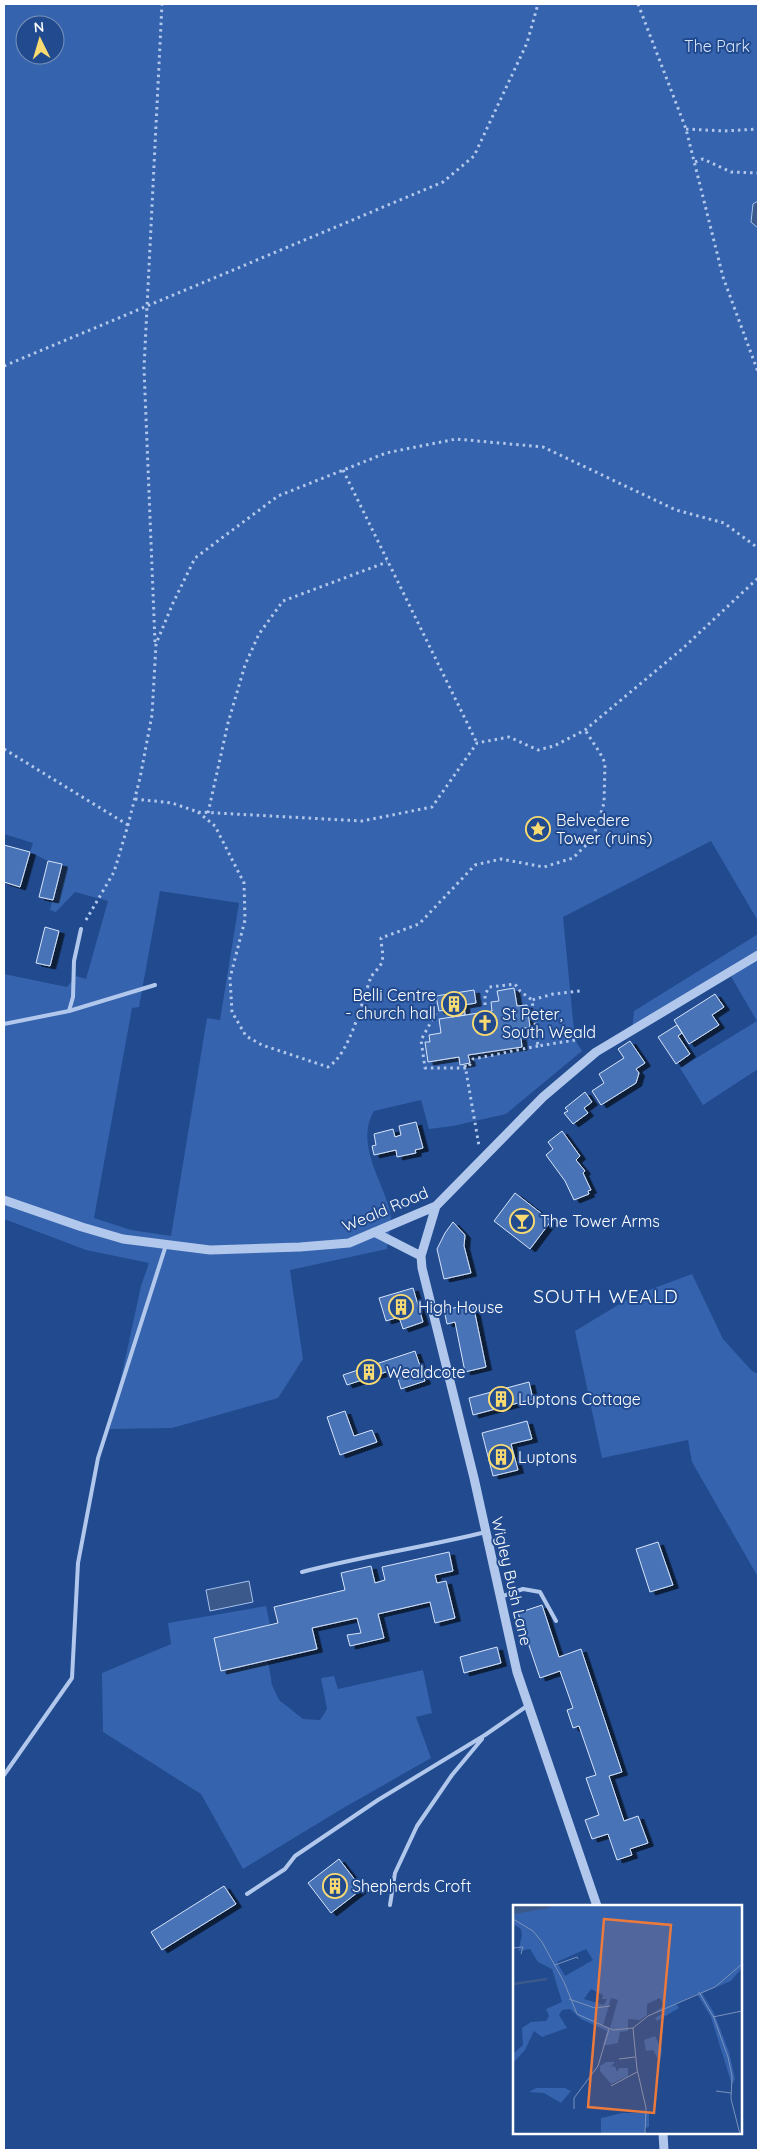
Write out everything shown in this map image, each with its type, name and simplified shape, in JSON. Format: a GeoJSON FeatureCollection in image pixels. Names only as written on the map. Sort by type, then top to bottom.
{"type":"FeatureCollection","features":[{"type":"Feature","properties":{"kind":"street","name":"Weald Road"},"geometry":{"type":"LineString","coordinates":[[4,1200],[123,1239],[166,1245],[210,1250],[300,1247],[349,1243],[436,1206],[543,1097],[596,1052],[758,955]]}},
{"type":"Feature","properties":{"kind":"street","name":"Wigley Bush Lane"},"geometry":{"type":"LineString","coordinates":[[436,1206],[421,1256],[517,1672],[527,1706],[597,1905]]}},
{"type":"Feature","properties":{"kind":"street"},"geometry":{"type":"LineString","coordinates":[[374,1232],[421,1256]]}},
{"type":"Feature","properties":{"kind":"street"},"geometry":{"type":"LineString","coordinates":[[663,2134],[664,2150]]}},
{"type":"Feature","properties":{"kind":"lane"},"geometry":{"type":"LineString","coordinates":[[69,1011],[73,997],[74,961],[80,929]]}},
{"type":"Feature","properties":{"kind":"lane"},"geometry":{"type":"LineString","coordinates":[[4,1024],[69,1011],[155,985]]}},
{"type":"Feature","properties":{"kind":"lane"},"geometry":{"type":"LineString","coordinates":[[4,1775],[72,1678],[78,1563],[98,1458],[166,1245]]}},
{"type":"Feature","properties":{"kind":"lane"},"geometry":{"type":"LineString","coordinates":[[302,1572],[343,1561],[445,1542],[486,1532]]}},
{"type":"Feature","properties":{"kind":"lane"},"geometry":{"type":"LineString","coordinates":[[500,1597],[523,1589],[540,1592],[556,1621]]}},
{"type":"Feature","properties":{"kind":"lane"},"geometry":{"type":"LineString","coordinates":[[247,1894],[285,1869],[295,1856],[363,1810],[485,1735],[527,1706]]}},
{"type":"Feature","properties":{"kind":"lane"},"geometry":{"type":"LineString","coordinates":[[390,1905],[395,1873],[418,1826],[452,1775],[485,1735]]}},
{"type":"Feature","properties":{"kind":"path"},"geometry":{"type":"LineString","coordinates":[[80,929],[114,872],[135,799],[152,715],[156,644],[144,368],[162,4]]}},
{"type":"Feature","properties":{"kind":"path"},"geometry":{"type":"LineString","coordinates":[[4,366],[442,182],[474,156],[527,43],[538,4]]}},
{"type":"Feature","properties":{"kind":"path"},"geometry":{"type":"LineString","coordinates":[[638,4],[686,129],[723,277],[758,372]]}},
{"type":"Feature","properties":{"kind":"path"},"geometry":{"type":"LineString","coordinates":[[686,129],[724,131],[758,129]]}},
{"type":"Feature","properties":{"kind":"path"},"geometry":{"type":"LineString","coordinates":[[695,162],[703,160],[731,172],[758,174]]}},
{"type":"Feature","properties":{"kind":"path"},"geometry":{"type":"LineString","coordinates":[[156,644],[195,558],[278,496],[386,453],[456,439],[543,447],[676,510],[724,523],[758,548]]}},
{"type":"Feature","properties":{"kind":"path"},"geometry":{"type":"LineString","coordinates":[[343,470],[477,743]]}},
{"type":"Feature","properties":{"kind":"path"},"geometry":{"type":"LineString","coordinates":[[208,813],[228,723],[245,665],[259,634],[283,601],[387,562]]}},
{"type":"Feature","properties":{"kind":"path"},"geometry":{"type":"LineString","coordinates":[[135,799],[172,803],[198,812],[208,813],[362,821],[432,807],[477,743],[508,737],[538,750],[554,746],[585,730],[682,650],[758,578]]}},
{"type":"Feature","properties":{"kind":"path"},"geometry":{"type":"LineString","coordinates":[[198,812],[215,826],[244,883],[245,920],[230,978],[232,1012],[246,1036],[262,1045],[328,1067],[335,1063],[350,1035],[362,1009],[372,976],[382,962],[381,938],[419,924],[474,865],[501,859],[544,867],[573,858],[593,838],[604,803],[605,764],[585,730]]}},
{"type":"Feature","properties":{"kind":"path"},"geometry":{"type":"LineString","coordinates":[[4,749],[128,825]]}},
{"type":"Feature","properties":{"kind":"path"},"geometry":{"type":"LineString","coordinates":[[485,1005],[485,995],[489,987],[516,984],[520,991],[532,1000],[538,1046]]}},
{"type":"Feature","properties":{"kind":"path"},"geometry":{"type":"LineString","coordinates":[[532,1000],[553,994],[580,991]]}},
{"type":"Feature","properties":{"kind":"path"},"geometry":{"type":"LineString","coordinates":[[436,1013],[421,1040],[425,1068],[470,1066],[473,1059],[575,1040]]}},
{"type":"Feature","properties":{"kind":"path"},"geometry":{"type":"LineString","coordinates":[[465,1066],[481,1159]]}},
{"type":"Feature","properties":{"kind":"green space","name":"The Park"},"geometry":{"type":"Polygon","coordinates":[[[4,4],[758,4],[758,921],[711,841],[563,917],[575,1040],[582,1051],[506,1114],[453,1126],[429,1129],[421,1100],[374,1111],[369,1123],[367,1136],[372,1161],[391,1215],[387,1249],[290,1270],[303,1359],[278,1398],[172,1428],[110,1429],[141,1286],[149,1263],[86,1250],[4,1219],[4,974],[67,987],[76,976],[86,979],[108,901],[75,892],[56,912],[50,910],[61,864],[48,861],[30,852],[33,843],[4,834],[4,4]],[[160,891],[139,1007],[132,1008],[94,1218],[131,1230],[171,1236],[207,1018],[220,1020],[239,903],[160,891]]]}},
{"type":"Feature","properties":{"kind":"green space"},"geometry":{"type":"Polygon","coordinates":[[[758,934],[758,1069],[703,1105],[680,1068],[757,1021],[729,973],[632,1030],[634,1011],[758,934]]]}},
{"type":"Feature","properties":{"kind":"green space"},"geometry":{"type":"Polygon","coordinates":[[[692,1274],[723,1339],[752,1371],[758,1374],[758,1577],[692,1462],[688,1440],[602,1458],[575,1331],[633,1296],[692,1274]]]}},
{"type":"Feature","properties":{"kind":"green space"},"geometry":{"type":"Polygon","coordinates":[[[266,1606],[270,1625],[214,1638],[221,1671],[268,1660],[272,1685],[279,1700],[303,1719],[320,1720],[327,1709],[321,1678],[334,1676],[338,1689],[423,1670],[432,1713],[416,1717],[431,1758],[243,1869],[201,1794],[103,1732],[102,1673],[171,1644],[168,1623],[266,1606]]]}},
{"type":"Feature","properties":{"kind":"shaded area"},"geometry":{"type":"Polygon","coordinates":[[[758,201],[758,228],[751,222],[753,204],[758,201]]]}},
{"type":"Feature","properties":{"kind":"shaded area"},"geometry":{"type":"Polygon","coordinates":[[[249,1581],[253,1602],[210,1611],[206,1590],[249,1581]]]}},
{"type":"Feature","properties":{"kind":"building"},"geometry":{"type":"Polygon","coordinates":[[[4,845],[30,852],[20,887],[4,882],[4,845]]]}},
{"type":"Feature","properties":{"kind":"building"},"geometry":{"type":"Polygon","coordinates":[[[48,861],[62,864],[53,900],[39,897],[48,861]]]}},
{"type":"Feature","properties":{"kind":"building"},"geometry":{"type":"Polygon","coordinates":[[[45,927],[59,931],[50,966],[36,963],[45,927]]]}},
{"type":"Feature","properties":{"kind":"building","name":"St Peter, South Weald"},"geometry":{"type":"Polygon","coordinates":[[[514,988],[517,1006],[527,1005],[530,1027],[520,1029],[522,1047],[468,1055],[470,1063],[460,1065],[459,1057],[428,1062],[425,1042],[430,1042],[429,1035],[441,1033],[439,1019],[492,1011],[491,1002],[499,1001],[497,991],[514,988]]]}},
{"type":"Feature","properties":{"kind":"building","name":"Belli Centre - church hall"},"geometry":{"type":"Polygon","coordinates":[[[474,990],[476,1003],[464,1005],[465,1015],[452,1017],[450,1009],[439,1011],[436,996],[474,990]]]}},
{"type":"Feature","properties":{"kind":"building"},"geometry":{"type":"Polygon","coordinates":[[[715,994],[724,1007],[712,1015],[719,1025],[689,1044],[674,1020],[715,994]]]}},
{"type":"Feature","properties":{"kind":"building"},"geometry":{"type":"Polygon","coordinates":[[[677,1025],[682,1033],[678,1036],[690,1054],[676,1064],[658,1037],[677,1025]]]}},
{"type":"Feature","properties":{"kind":"building"},"geometry":{"type":"Polygon","coordinates":[[[630,1041],[645,1063],[636,1069],[639,1073],[636,1083],[601,1105],[592,1091],[604,1083],[599,1074],[624,1058],[618,1049],[630,1041]]]}},
{"type":"Feature","properties":{"kind":"building"},"geometry":{"type":"Polygon","coordinates":[[[585,1092],[592,1102],[584,1108],[588,1113],[573,1124],[564,1113],[568,1111],[565,1108],[585,1092]]]}},
{"type":"Feature","properties":{"kind":"building"},"geometry":{"type":"Polygon","coordinates":[[[416,1122],[423,1148],[415,1150],[416,1153],[397,1157],[396,1150],[374,1155],[372,1146],[376,1145],[374,1134],[393,1129],[395,1137],[401,1135],[399,1126],[416,1122]]]}},
{"type":"Feature","properties":{"kind":"building"},"geometry":{"type":"Polygon","coordinates":[[[562,1131],[580,1156],[576,1160],[585,1171],[583,1173],[591,1190],[588,1191],[589,1194],[574,1200],[565,1181],[546,1155],[553,1149],[548,1142],[562,1131]]]}},
{"type":"Feature","properties":{"kind":"building","name":"The Tower Arms"},"geometry":{"type":"Polygon","coordinates":[[[515,1193],[551,1221],[530,1249],[494,1221],[515,1193]]]}},
{"type":"Feature","properties":{"kind":"building"},"geometry":{"type":"Polygon","coordinates":[[[453,1222],[465,1235],[464,1246],[471,1273],[444,1279],[437,1249],[453,1222]]]}},
{"type":"Feature","properties":{"kind":"building","name":"High House"},"geometry":{"type":"Polygon","coordinates":[[[413,1288],[423,1322],[403,1329],[399,1317],[386,1321],[379,1298],[413,1288]]]}},
{"type":"Feature","properties":{"kind":"building"},"geometry":{"type":"Polygon","coordinates":[[[473,1304],[486,1367],[465,1372],[455,1322],[447,1324],[444,1310],[473,1304]]]}},
{"type":"Feature","properties":{"kind":"building","name":"Wealdcote"},"geometry":{"type":"Polygon","coordinates":[[[415,1351],[425,1381],[401,1389],[395,1369],[347,1385],[343,1375],[415,1351]]]}},
{"type":"Feature","properties":{"kind":"building","name":"Luptons Cottage"},"geometry":{"type":"Polygon","coordinates":[[[529,1382],[533,1399],[473,1415],[469,1398],[529,1382]]]}},
{"type":"Feature","properties":{"kind":"building"},"geometry":{"type":"Polygon","coordinates":[[[345,1411],[354,1436],[372,1430],[377,1442],[340,1455],[327,1417],[345,1411]]]}},
{"type":"Feature","properties":{"kind":"building","name":"Luptons"},"geometry":{"type":"Polygon","coordinates":[[[527,1421],[532,1439],[511,1444],[518,1470],[493,1476],[482,1433],[527,1421]]]}},
{"type":"Feature","properties":{"kind":"building"},"geometry":{"type":"Polygon","coordinates":[[[658,1542],[673,1585],[650,1592],[636,1549],[658,1542]]]}},
{"type":"Feature","properties":{"kind":"building"},"geometry":{"type":"Polygon","coordinates":[[[449,1552],[453,1571],[435,1575],[437,1583],[446,1581],[455,1618],[435,1623],[430,1602],[378,1614],[384,1638],[350,1646],[347,1635],[361,1633],[357,1618],[312,1628],[317,1649],[221,1671],[214,1638],[278,1623],[274,1607],[345,1590],[341,1573],[371,1566],[375,1583],[385,1580],[382,1567],[449,1552]]]}},
{"type":"Feature","properties":{"kind":"building"},"geometry":{"type":"Polygon","coordinates":[[[542,1605],[559,1657],[581,1649],[622,1772],[609,1776],[624,1821],[638,1816],[648,1843],[630,1849],[632,1855],[617,1860],[608,1834],[592,1839],[585,1820],[599,1815],[586,1778],[596,1775],[579,1726],[573,1728],[567,1710],[573,1708],[560,1671],[540,1678],[518,1613],[542,1605]]]}},
{"type":"Feature","properties":{"kind":"building"},"geometry":{"type":"Polygon","coordinates":[[[497,1647],[501,1663],[464,1673],[460,1657],[497,1647]]]}},
{"type":"Feature","properties":{"kind":"building","name":"Shepherds Croft"},"geometry":{"type":"Polygon","coordinates":[[[339,1859],[362,1889],[331,1913],[308,1883],[339,1859]]]}},
{"type":"Feature","properties":{"kind":"building"},"geometry":{"type":"Polygon","coordinates":[[[224,1886],[236,1904],[162,1950],[151,1932],[224,1886]]]}},
{"type":"Feature","properties":{"kind":"place","name":"Belvedere Tower (ruins)"},"geometry":{"type":"Point","coordinates":[538,829]}},
{"type":"Feature","properties":{"kind":"place","name":"Belli Centre - church hall"},"geometry":{"type":"Point","coordinates":[454,1004]}},
{"type":"Feature","properties":{"kind":"place","name":"St Peter, South Weald"},"geometry":{"type":"Point","coordinates":[485,1023]}},
{"type":"Feature","properties":{"kind":"place","name":"The Tower Arms"},"geometry":{"type":"Point","coordinates":[522,1221]}},
{"type":"Feature","properties":{"kind":"place","name":"High House"},"geometry":{"type":"Point","coordinates":[401,1307]}},
{"type":"Feature","properties":{"kind":"place","name":"Wealdcote"},"geometry":{"type":"Point","coordinates":[369,1372]}},
{"type":"Feature","properties":{"kind":"place","name":"Luptons Cottage"},"geometry":{"type":"Point","coordinates":[501,1399]}},
{"type":"Feature","properties":{"kind":"place","name":"Luptons"},"geometry":{"type":"Point","coordinates":[501,1457]}},
{"type":"Feature","properties":{"kind":"place","name":"Shepherds Croft"},"geometry":{"type":"Point","coordinates":[335,1886]}},
{"type":"Feature","properties":{"kind":"district","name":"SOUTH WEALD"},"geometry":{"type":"Point","coordinates":[606,1296]}}]}
